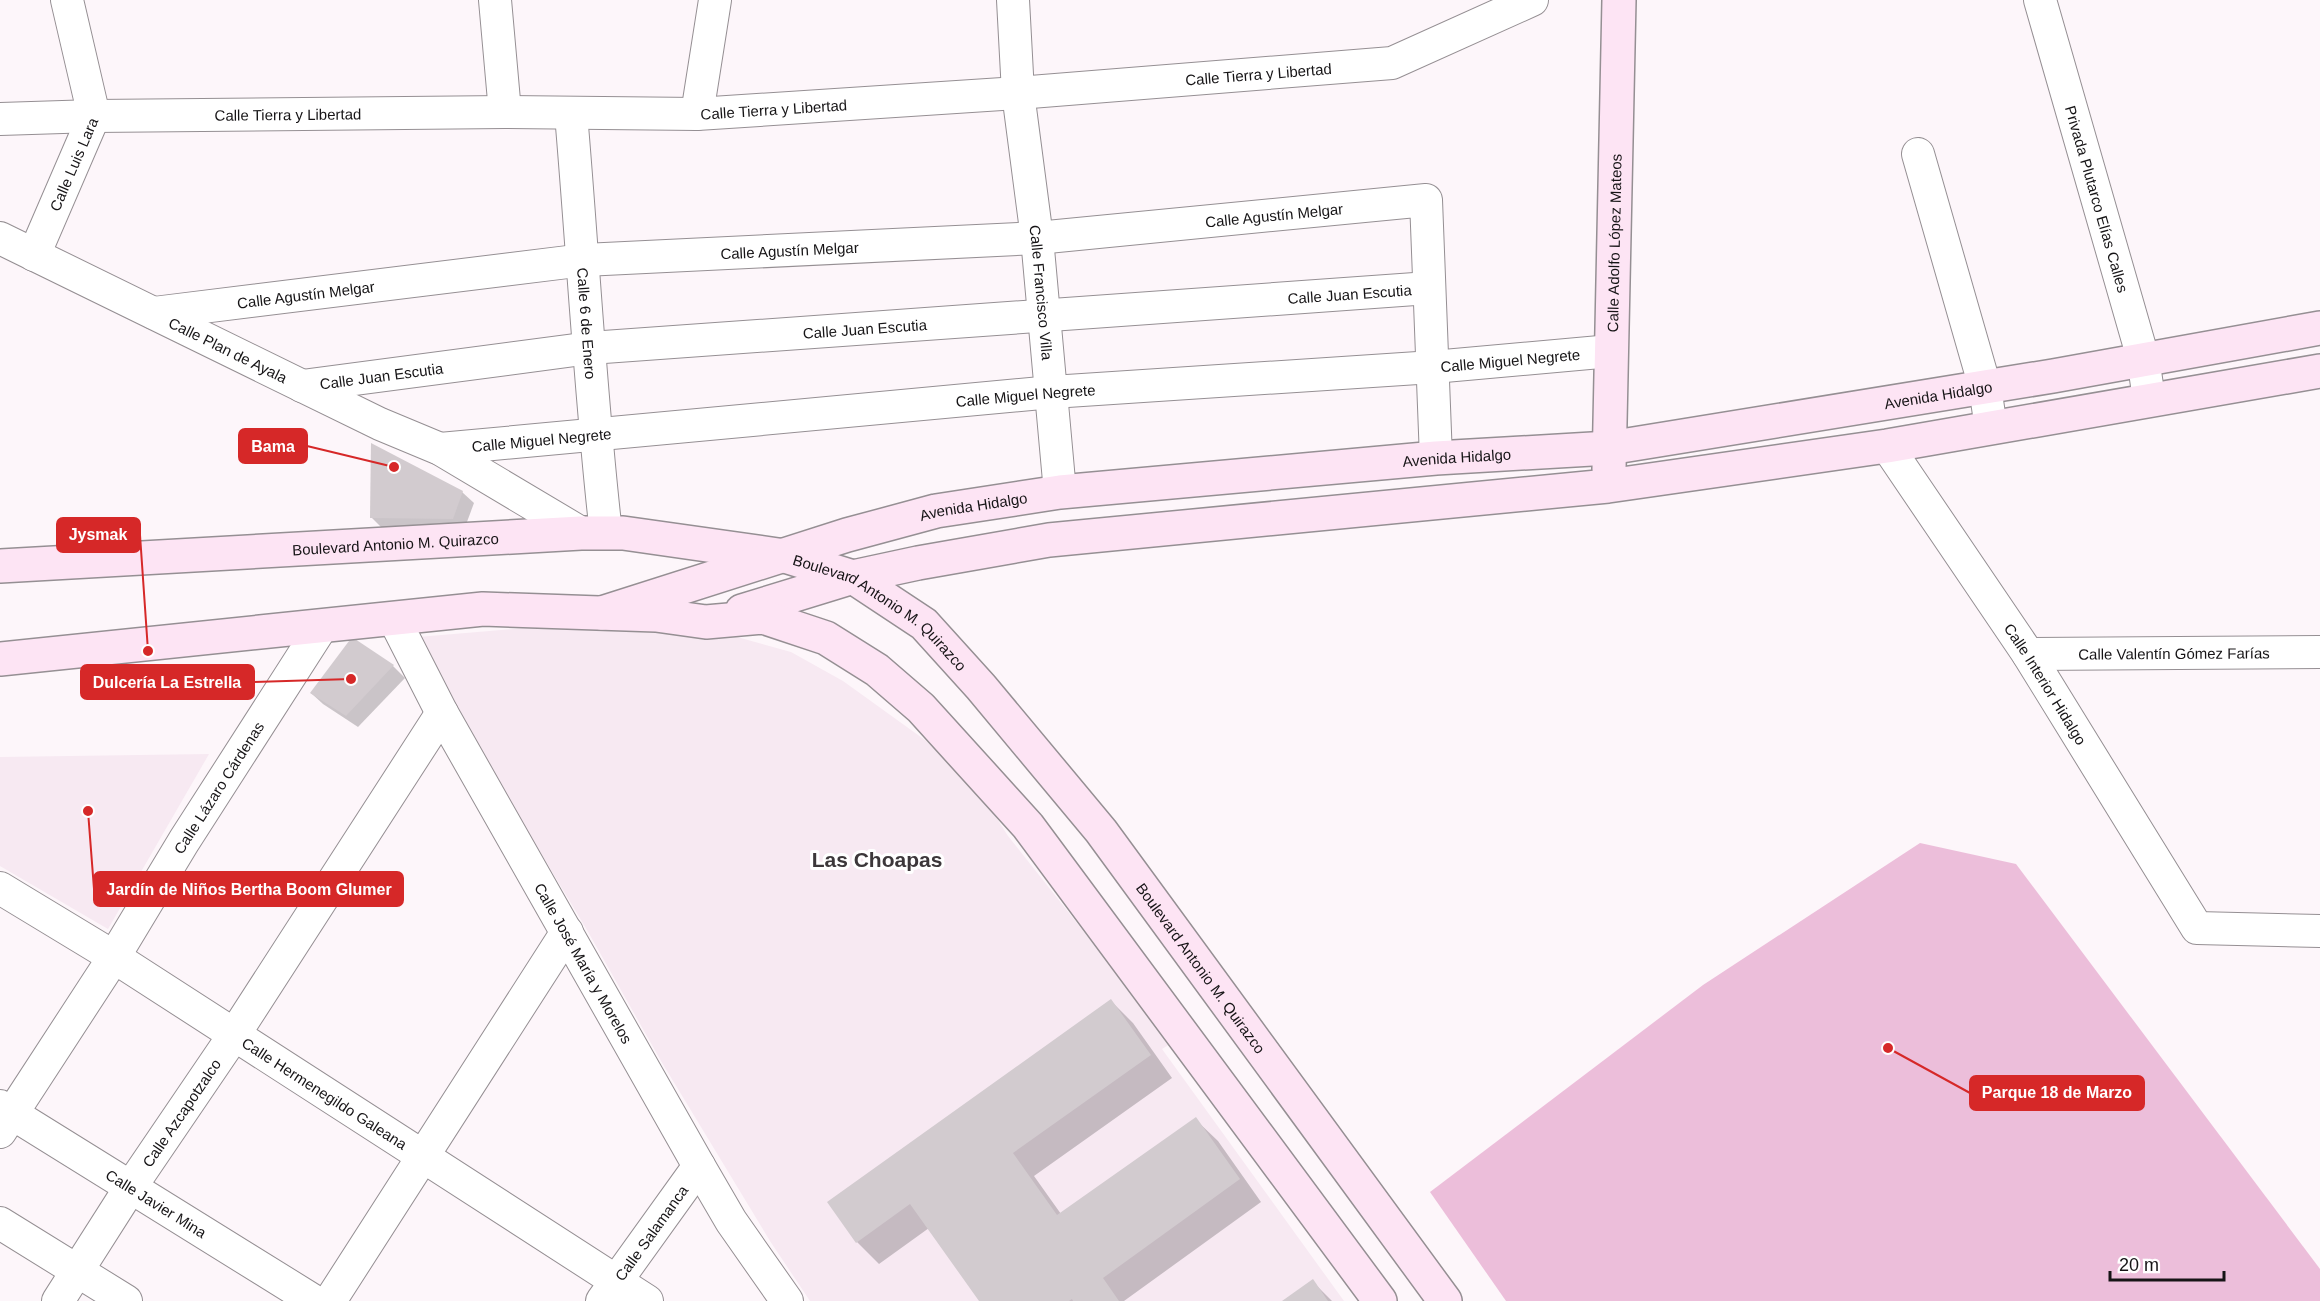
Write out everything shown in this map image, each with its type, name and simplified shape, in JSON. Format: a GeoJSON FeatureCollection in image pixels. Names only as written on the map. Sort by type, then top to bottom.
{"type":"FeatureCollection","features":[{"type":"Feature","properties":{"kind":"street","name":"Calle Luis Lara"},"geometry":{"type":"LineString","coordinates":[[34,255],[94,116],[67,0]]}},
{"type":"Feature","properties":{"kind":"street"},"geometry":{"type":"LineString","coordinates":[[495,0],[505,112]]}},
{"type":"Feature","properties":{"kind":"street"},"geometry":{"type":"LineString","coordinates":[[697,114],[715,0]]}},
{"type":"Feature","properties":{"kind":"street","name":"Calle Francisco Villa"},"geometry":{"type":"LineString","coordinates":[[1013,0],[1018,93],[1037,237],[1060,492]]}},
{"type":"Feature","properties":{"kind":"street","name":"Calle Tierra y Libertad"},"geometry":{"type":"LineString","coordinates":[[0,119],[505,112],[697,114],[1018,93],[1392,63],[1532,0]]}},
{"type":"Feature","properties":{"kind":"street","name":"Calle Adolfo López Mateos"},"geometry":{"type":"LineString","coordinates":[[1608,486],[1619,0]]}},
{"type":"Feature","properties":{"kind":"street","name":"Privada Plutarco Elías Calles"},"geometry":{"type":"LineString","coordinates":[[2040,0],[2143,358],[2149,399]]}},
{"type":"Feature","properties":{"kind":"street","name":"Calle 6 de Enero"},"geometry":{"type":"LineString","coordinates":[[571,114],[590,348],[594,435],[594,533]]}},
{"type":"Feature","properties":{"kind":"street"},"geometry":{"type":"LineString","coordinates":[[1918,153],[1985,387],[1992,428]]}},
{"type":"Feature","properties":{"kind":"street","name":"Calle Agustín Melgar"},"geometry":{"type":"LineString","coordinates":[[154,314],[584,260],[1037,237],[1426,200],[1430,288]]}},
{"type":"Feature","properties":{"kind":"street","name":"Calle Plan de Ayala"},"geometry":{"type":"LineString","coordinates":[[0,238],[380,424],[440,449],[594,533]]}},
{"type":"Feature","properties":{"kind":"street"},"geometry":{"type":"LineString","coordinates":[[1430,288],[1436,458]]}},
{"type":"Feature","properties":{"kind":"street","name":"Calle Juan Escutia"},"geometry":{"type":"LineString","coordinates":[[302,386],[590,348],[1430,288]]}},
{"type":"Feature","properties":{"kind":"street","name":"Avenida Hidalgo"},"geometry":{"type":"LineString","coordinates":[[602,613],[846,535],[936,511],[1060,492],[1436,458],[1609,448],[1985,387],[2320,328]]}},
{"type":"Feature","properties":{"kind":"street","name":"Calle Miguel Negrete"},"geometry":{"type":"LineString","coordinates":[[440,449],[1052,392],[1433,367],[1611,351]]}},
{"type":"Feature","properties":{"kind":"street"},"geometry":{"type":"LineString","coordinates":[[706,622],[853,578],[918,563],[1048,540],[1608,486],[1887,446],[2320,371]]}},
{"type":"Feature","properties":{"kind":"street","name":"Calle Interior Hidalgo"},"geometry":{"type":"LineString","coordinates":[[1887,446],[2028,654],[2197,928],[2320,931]]}},
{"type":"Feature","properties":{"kind":"street","name":"Boulevard Antonio M. Quirazco"},"geometry":{"type":"LineString","coordinates":[[0,566],[623,533],[785,556],[853,578],[924,624],[981,687],[1101,831],[1445,1301]]}},
{"type":"Feature","properties":{"kind":"street"},"geometry":{"type":"LineString","coordinates":[[0,659],[483,609],[656,615],[706,622],[763,617],[826,638],[877,670],[921,708],[1028,826],[1380,1301]]}},
{"type":"Feature","properties":{"kind":"street","name":"Calle José María y Morelos"},"geometry":{"type":"LineString","coordinates":[[394,619],[442,713],[699,1166],[731,1221],[788,1301]]}},
{"type":"Feature","properties":{"kind":"street","name":"Calle Lázaro Cárdenas"},"geometry":{"type":"LineString","coordinates":[[4,1117],[114,957],[184,841],[322,626]]}},
{"type":"Feature","properties":{"kind":"street","name":"Calle Valentín Gómez Farías"},"geometry":{"type":"LineString","coordinates":[[2028,654],[2320,652]]}},
{"type":"Feature","properties":{"kind":"street","name":"Calle Azcapotzalco"},"geometry":{"type":"LineString","coordinates":[[58,1301],[130,1188],[234,1035],[442,713]]}},
{"type":"Feature","properties":{"kind":"street","name":"Calle Hermenegildo Galeana"},"geometry":{"type":"LineString","coordinates":[[0,888],[114,957],[423,1157],[609,1291],[647,1301]]}},
{"type":"Feature","properties":{"kind":"street"},"geometry":{"type":"LineString","coordinates":[[330,1301],[567,932]]}},
{"type":"Feature","properties":{"kind":"street","name":"Calle Javier Mina"},"geometry":{"type":"LineString","coordinates":[[4,1117],[130,1188],[314,1301]]}},
{"type":"Feature","properties":{"kind":"street","name":"Calle Salamanca"},"geometry":{"type":"LineString","coordinates":[[609,1291],[699,1166]]}},
{"type":"Feature","properties":{"kind":"street"},"geometry":{"type":"LineString","coordinates":[[0,1223],[126,1301]]}},
{"type":"Feature","properties":{"kind":"shaded area"},"geometry":{"type":"Polygon","coordinates":[[[607,621],[730,635],[791,652],[843,681],[925,740],[954,765],[980,792],[1008,836],[1172,1043],[1162,1049],[1344,1301],[810,1301],[770,1241],[661,1061],[587,930],[474,742],[418,637],[607,621]]]}},
{"type":"Feature","properties":{"kind":"shaded area"},"geometry":{"type":"Polygon","coordinates":[[[209,754],[108,929],[0,866],[0,757],[209,754]]]}},
{"type":"Feature","properties":{"kind":"shaded area"},"geometry":{"type":"Polygon","coordinates":[[[1920,843],[2016,864],[2320,1269],[2320,1301],[1506,1301],[1430,1192],[1703,985],[1920,843]]]}},
{"type":"Feature","properties":{"kind":"building"},"geometry":{"type":"Polygon","coordinates":[[[371,443],[463,491],[453,519],[370,518],[371,443]]]}},
{"type":"Feature","properties":{"kind":"building"},"geometry":{"type":"Polygon","coordinates":[[[352,637],[394,665],[346,716],[310,693],[352,637]]]}},
{"type":"Feature","properties":{"kind":"building"},"geometry":{"type":"Polygon","coordinates":[[[1111,999],[1151,1055],[1013,1153],[1057,1215],[1196,1117],[1240,1179],[1103,1278],[1119,1301],[1073,1301],[1072,1299],[1069,1301],[979,1301],[910,1204],[856,1243],[827,1202],[1111,999]]]}},
{"type":"Feature","properties":{"kind":"building"},"geometry":{"type":"Polygon","coordinates":[[[1313,1279],[1328,1301],[1282,1301],[1313,1279]]]}},
{"type":"Feature","properties":{"kind":"place","name":"Bama"},"geometry":{"type":"Point","coordinates":[394,467]}},
{"type":"Feature","properties":{"kind":"place","name":"Jysmak"},"geometry":{"type":"Point","coordinates":[148,651]}},
{"type":"Feature","properties":{"kind":"place","name":"Dulcería La Estrella"},"geometry":{"type":"Point","coordinates":[351,679]}},
{"type":"Feature","properties":{"kind":"place","name":"Jardín de Niños Bertha Boom Glumer"},"geometry":{"type":"Point","coordinates":[88,811]}},
{"type":"Feature","properties":{"kind":"place","name":"Parque 18 de Marzo"},"geometry":{"type":"Point","coordinates":[1888,1048]}},
{"type":"Feature","properties":{"kind":"district","name":"Las Choapas"},"geometry":{"type":"Point","coordinates":[877,859]}}]}
